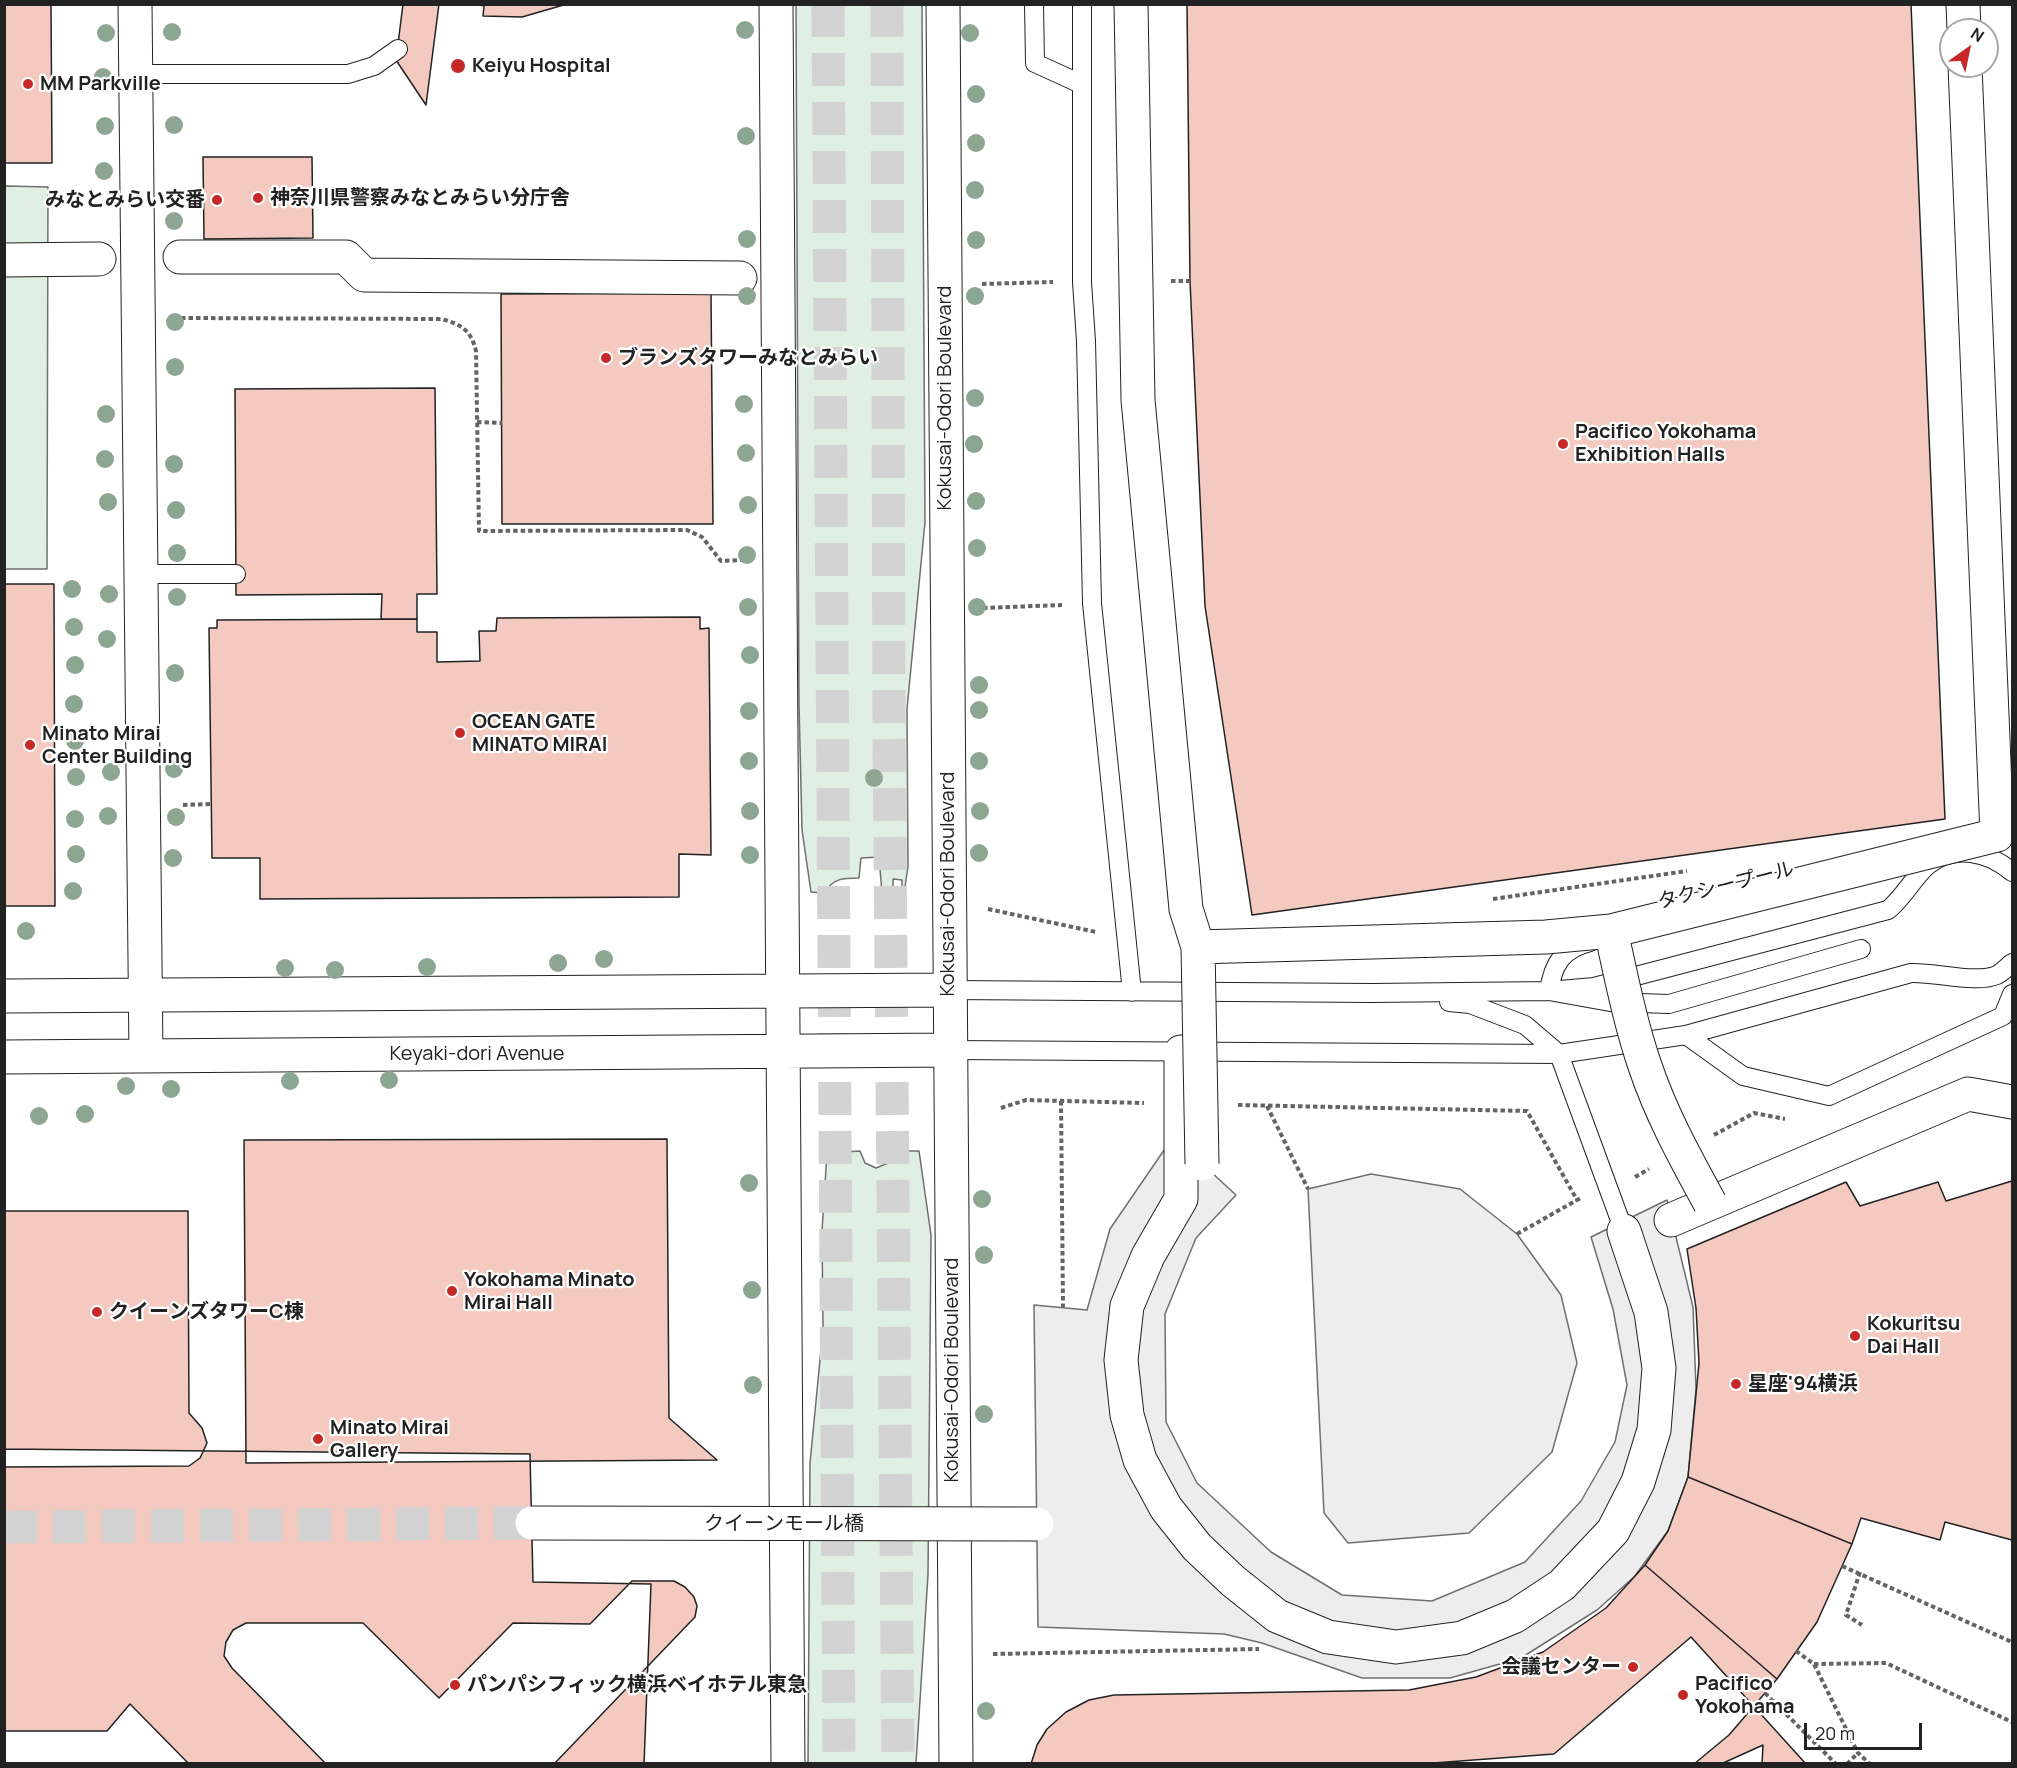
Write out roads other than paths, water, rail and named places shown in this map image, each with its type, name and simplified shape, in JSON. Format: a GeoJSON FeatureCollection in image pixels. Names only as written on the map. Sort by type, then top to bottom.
{"type":"FeatureCollection","features":[{"type":"Feature","properties":{"kind":"street"},"geometry":{"type":"LineString","coordinates":[[135,4],[146,1056]]}},
{"type":"Feature","properties":{"kind":"street"},"geometry":{"type":"LineString","coordinates":[[776,4],[788,1764]]}},
{"type":"Feature","properties":{"kind":"street","name":"Kokusai-Odori Boulevard"},"geometry":{"type":"LineString","coordinates":[[943,4],[956,1764]]}},
{"type":"Feature","properties":{"kind":"street"},"geometry":{"type":"LineString","coordinates":[[1131,4],[1138,400],[1186,909],[1198,947],[1202,1164]]}},
{"type":"Feature","properties":{"kind":"street"},"geometry":{"type":"LineString","coordinates":[[1198,947],[1546,937],[1611,931],[1997,834],[1966,78]]}},
{"type":"Feature","properties":{"kind":"street"},"geometry":{"type":"LineString","coordinates":[[180,257],[346,257],[364,275],[740,278]]}},
{"type":"Feature","properties":{"kind":"street"},"geometry":{"type":"LineString","coordinates":[[4,260],[99,259]]}},
{"type":"Feature","properties":{"kind":"street"},"geometry":{"type":"LineString","coordinates":[[1611,931],[1629,1014],[1645,1067],[1669,1127],[1710,1203]]}},
{"type":"Feature","properties":{"kind":"street"},"geometry":{"type":"LineString","coordinates":[[4,996],[949,990]]}},
{"type":"Feature","properties":{"kind":"street","name":"Keyaki-dori Avenue"},"geometry":{"type":"LineString","coordinates":[[4,1057],[950,1050]]}},
{"type":"Feature","properties":{"kind":"street"},"geometry":{"type":"LineString","coordinates":[[1181,1052],[1181,1199],[1148,1256],[1127,1306],[1121,1360],[1127,1415],[1140,1460],[1166,1508],[1197,1547],[1233,1581],[1277,1616],[1328,1637],[1396,1647],[1462,1638],[1515,1616],[1562,1585],[1613,1531],[1638,1482],[1654,1430],[1659,1368],[1651,1312],[1624,1231]]}},
{"type":"Feature","properties":{"kind":"street"},"geometry":{"type":"LineString","coordinates":[[1671,1220],[1968,1094],[2013,1102]]}},
{"type":"Feature","properties":{"kind":"street","name":"クイーンモール橋"},"geometry":{"type":"LineString","coordinates":[[532,1523],[1036,1524]]}},
{"type":"Feature","properties":{"kind":"lane"},"geometry":{"type":"LineString","coordinates":[[1034,4],[1035,63],[1081,84]]}},
{"type":"Feature","properties":{"kind":"lane"},"geometry":{"type":"LineString","coordinates":[[1082,4],[1082,282],[1086,341],[1092,603],[1132,992]]}},
{"type":"Feature","properties":{"kind":"lane"},"geometry":{"type":"LineString","coordinates":[[136,74],[348,74],[374,66],[398,49]]}},
{"type":"Feature","properties":{"kind":"lane"},"geometry":{"type":"LineString","coordinates":[[141,574],[236,574]]}},
{"type":"Feature","properties":{"kind":"lane","name":"タクシープール"},"geometry":{"type":"LineString","coordinates":[[1549,991],[1552,970],[1570,950],[1582,944],[1959,852],[1976,853],[1999,860],[2013,872]]}},
{"type":"Feature","properties":{"kind":"lane"},"geometry":{"type":"LineString","coordinates":[[949,990],[1373,993],[1549,991],[1594,987],[1888,910],[1901,900],[1927,866],[1942,856]]}},
{"type":"Feature","properties":{"kind":"lane"},"geometry":{"type":"LineString","coordinates":[[1549,991],[1610,1002],[1669,1004],[1861,949]]}},
{"type":"Feature","properties":{"kind":"lane"},"geometry":{"type":"LineString","coordinates":[[950,1050],[1559,1054],[1686,1035],[1911,973],[1932,972],[1977,979],[1998,975],[2013,963]]}},
{"type":"Feature","properties":{"kind":"lane"},"geometry":{"type":"LineString","coordinates":[[1373,993],[1470,1004],[1525,1025],[1559,1054],[1624,1231]]}},
{"type":"Feature","properties":{"kind":"lane"},"geometry":{"type":"LineString","coordinates":[[1686,1035],[1743,1076],[1829,1096],[2003,1016],[2013,994]]}},
{"type":"Feature","properties":{"kind":"tunnel"},"geometry":{"type":"LineString","coordinates":[[828,4],[839,1764]]}},
{"type":"Feature","properties":{"kind":"tunnel"},"geometry":{"type":"LineString","coordinates":[[887,4],[889,734],[898,1764]]}},
{"type":"Feature","properties":{"kind":"tunnel"},"geometry":{"type":"LineString","coordinates":[[4,1527],[532,1523]]}},
{"type":"Feature","properties":{"kind":"place","name":"Keiyu Hospital"},"geometry":{"type":"Point","coordinates":[458,66]}},
{"type":"Feature","properties":{"kind":"place","name":"MM Parkville"},"geometry":{"type":"Point","coordinates":[28,84]}},
{"type":"Feature","properties":{"kind":"place","name":"神奈川県警察みなとみらい分庁舎"},"geometry":{"type":"Point","coordinates":[258,198]}},
{"type":"Feature","properties":{"kind":"place","name":"みなとみらい交番"},"geometry":{"type":"Point","coordinates":[217,200]}},
{"type":"Feature","properties":{"kind":"place","name":"ブランズタワーみなとみらい"},"geometry":{"type":"Point","coordinates":[606,358]}},
{"type":"Feature","properties":{"kind":"place","name":"Pacifico Yokohama Exhibition Halls"},"geometry":{"type":"Point","coordinates":[1563,444]}},
{"type":"Feature","properties":{"kind":"place","name":"OCEAN GATE MINATO MIRAI"},"geometry":{"type":"Point","coordinates":[460,733]}},
{"type":"Feature","properties":{"kind":"place","name":"Minato Mirai Center Building"},"geometry":{"type":"Point","coordinates":[30,745]}},
{"type":"Feature","properties":{"kind":"place","name":"Yokohama Minato Mirai Hall"},"geometry":{"type":"Point","coordinates":[452,1291]}},
{"type":"Feature","properties":{"kind":"place","name":"クイーンズタワーC棟"},"geometry":{"type":"Point","coordinates":[97,1312]}},
{"type":"Feature","properties":{"kind":"place","name":"Kokuritsu Dai Hall"},"geometry":{"type":"Point","coordinates":[1855,1336]}},
{"type":"Feature","properties":{"kind":"place","name":"星座'94横浜"},"geometry":{"type":"Point","coordinates":[1736,1384]}},
{"type":"Feature","properties":{"kind":"place","name":"Minato Mirai Gallery"},"geometry":{"type":"Point","coordinates":[318,1439]}},
{"type":"Feature","properties":{"kind":"place","name":"会議センター"},"geometry":{"type":"Point","coordinates":[1633,1667]}},
{"type":"Feature","properties":{"kind":"place","name":"パンパシフィック横浜ベイホテル東急"},"geometry":{"type":"Point","coordinates":[455,1685]}},
{"type":"Feature","properties":{"kind":"place","name":"Pacifico Yokohama"},"geometry":{"type":"Point","coordinates":[1683,1695]}}]}
